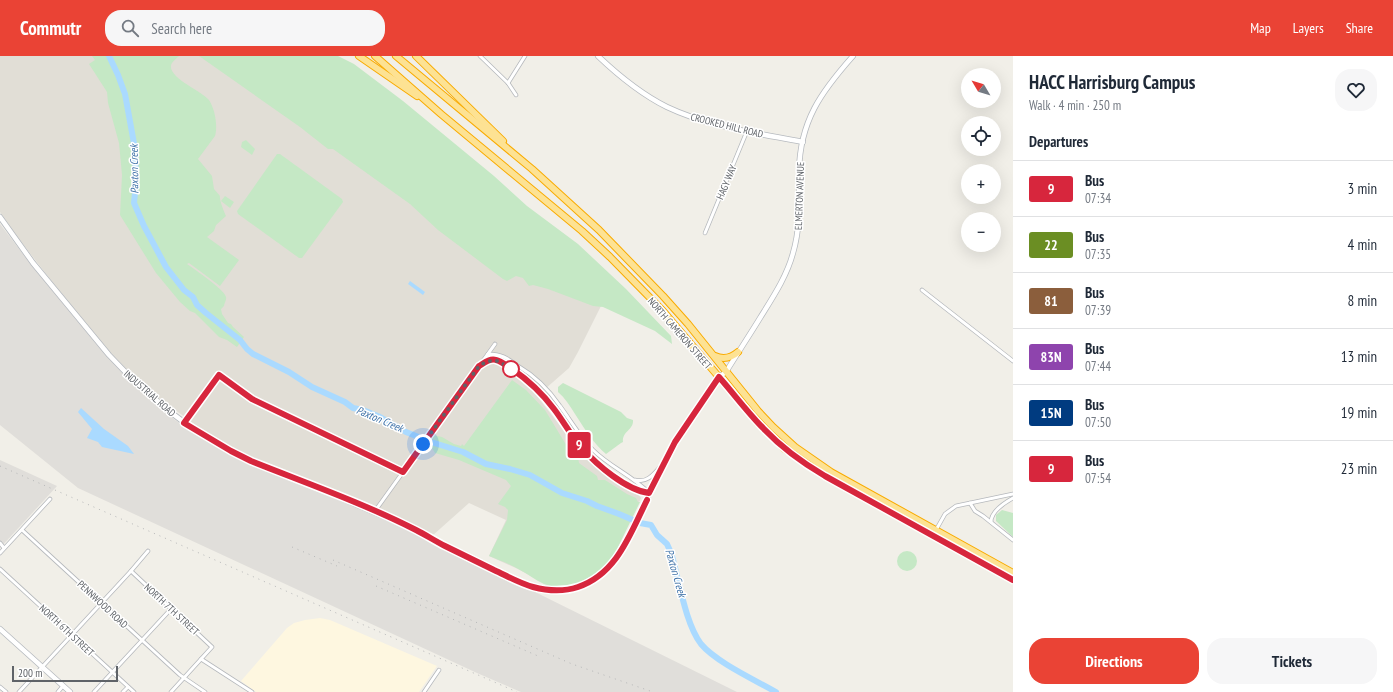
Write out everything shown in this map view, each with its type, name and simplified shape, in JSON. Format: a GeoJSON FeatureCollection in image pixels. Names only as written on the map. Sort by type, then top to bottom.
{"type":"FeatureCollection","features":[{"type":"Feature","properties":{"kind":"highway"},"geometry":{"type":"LineString","coordinates":[[375,56],[441,114]]}},
{"type":"Feature","properties":{"kind":"highway"},"geometry":{"type":"LineString","coordinates":[[396,56],[532,169]]}},
{"type":"Feature","properties":{"kind":"highway"},"geometry":{"type":"LineString","coordinates":[[416,56],[532,169]]}},
{"type":"Feature","properties":{"kind":"highway"},"geometry":{"type":"LineString","coordinates":[[360,57],[441,114]]}},
{"type":"Feature","properties":{"kind":"highway","name":"NORTH CAMERON STREET"},"geometry":{"type":"LineString","coordinates":[[441,114],[582,231],[610,258],[663,311],[764,430],[792,455],[825,476],[934,534],[1013,573]]}},
{"type":"Feature","properties":{"kind":"highway","name":"NORTH CAMERON STREET"},"geometry":{"type":"LineString","coordinates":[[532,169],[618,248],[667,300],[773,427],[802,453],[934,534],[1013,580]]}},
{"type":"Feature","properties":{"kind":"highway"},"geometry":{"type":"LineString","coordinates":[[714,355],[719,358],[725,358],[731,357],[738,352]]}},
{"type":"Feature","properties":{"kind":"street"},"geometry":{"type":"LineString","coordinates":[[480,56],[508,83],[516,95]]}},
{"type":"Feature","properties":{"kind":"street"},"geometry":{"type":"LineString","coordinates":[[508,83],[525,56]]}},
{"type":"Feature","properties":{"kind":"street","name":"CROOKED HILL ROAD"},"geometry":{"type":"LineString","coordinates":[[598,56],[629,84],[666,106],[707,122],[803,142]]}},
{"type":"Feature","properties":{"kind":"street","name":"ELMERTON AVENUE"},"geometry":{"type":"LineString","coordinates":[[649,493],[663,464],[689,420],[719,377],[726,372],[776,292],[786,272],[793,254],[799,223],[799,170],[803,142],[810,119],[820,98],[833,78],[853,56]]}},
{"type":"Feature","properties":{"kind":"street","name":"HAGY WAY"},"geometry":{"type":"LineString","coordinates":[[705,233],[747,131]]}},
{"type":"Feature","properties":{"kind":"street","name":"INDUSTRIAL ROAD"},"geometry":{"type":"LineString","coordinates":[[0,218],[33,263],[109,355],[135,382],[184,423],[231,451],[416,530],[444,546],[518,581],[533,587],[549,590],[564,590],[579,586],[603,573],[612,565],[619,555],[649,493]]}},
{"type":"Feature","properties":{"kind":"street"},"geometry":{"type":"LineString","coordinates":[[922,290],[1013,361]]}},
{"type":"Feature","properties":{"kind":"street"},"geometry":{"type":"LineString","coordinates":[[375,512],[495,344],[499,354]]}},
{"type":"Feature","properties":{"kind":"street"},"geometry":{"type":"LineString","coordinates":[[488,354],[499,354],[521,367],[538,381],[554,398],[576,430],[593,450],[613,467],[649,493]]}},
{"type":"Feature","properties":{"kind":"street"},"geometry":{"type":"LineString","coordinates":[[488,354],[517,373],[541,393],[576,441],[602,467],[630,486],[649,493]]}},
{"type":"Feature","properties":{"kind":"street"},"geometry":{"type":"LineString","coordinates":[[479,366],[489,360],[496,360]]}},
{"type":"Feature","properties":{"kind":"street"},"geometry":{"type":"LineString","coordinates":[[633,480],[640,481],[648,479],[663,464]]}},
{"type":"Feature","properties":{"kind":"street"},"geometry":{"type":"LineString","coordinates":[[934,534],[941,520],[956,506],[1013,494]]}},
{"type":"Feature","properties":{"kind":"street"},"geometry":{"type":"LineString","coordinates":[[991,522],[992,516],[995,512],[1013,498]]}},
{"type":"Feature","properties":{"kind":"street"},"geometry":{"type":"LineString","coordinates":[[0,553],[50,499]]}},
{"type":"Feature","properties":{"kind":"street"},"geometry":{"type":"LineString","coordinates":[[970,503],[973,509],[1013,540]]}},
{"type":"Feature","properties":{"kind":"street","name":"PENNWOOD ROAD"},"geometry":{"type":"LineString","coordinates":[[22,530],[184,678],[205,692]]}},
{"type":"Feature","properties":{"kind":"street"},"geometry":{"type":"LineString","coordinates":[[0,543],[4,548]]}},
{"type":"Feature","properties":{"kind":"street"},"geometry":{"type":"LineString","coordinates":[[19,692],[148,551]]}},
{"type":"Feature","properties":{"kind":"street","name":"NORTH 6TH STREET"},"geometry":{"type":"LineString","coordinates":[[0,569],[134,692]]}},
{"type":"Feature","properties":{"kind":"street","name":"NORTH 7TH STREET"},"geometry":{"type":"LineString","coordinates":[[131,571],[212,647],[201,660]]}},
{"type":"Feature","properties":{"kind":"street"},"geometry":{"type":"LineString","coordinates":[[94,692],[171,609]]}},
{"type":"Feature","properties":{"kind":"street"},"geometry":{"type":"LineString","coordinates":[[1,633],[70,692]]}},
{"type":"Feature","properties":{"kind":"street"},"geometry":{"type":"LineString","coordinates":[[171,692],[201,660],[252,692]]}},
{"type":"Feature","properties":{"kind":"street"},"geometry":{"type":"LineString","coordinates":[[424,692],[439,670]]}},
{"type":"Feature","properties":{"kind":"street"},"geometry":{"type":"LineString","coordinates":[[58,692],[63,686]]}},
{"type":"Feature","properties":{"kind":"street"},"geometry":{"type":"LineString","coordinates":[[0,687],[6,692]]}},
{"type":"Feature","properties":{"kind":"street"},"geometry":{"type":"LineString","coordinates":[[123,692],[128,687]]}},
{"type":"Feature","properties":{"kind":"shaded area"},"geometry":{"type":"Polygon","coordinates":[[[0,56],[313,56],[612,284],[569,368],[537,396],[582,454],[604,474],[638,494],[641,498],[611,559],[599,571],[580,582],[574,584],[545,584],[518,569],[489,556],[506,520],[469,503],[432,536],[383,510],[237,451],[212,437],[148,390],[109,353],[15,234],[0,212],[0,56]]]}},
{"type":"Feature","properties":{"kind":"shaded area"},"geometry":{"type":"Polygon","coordinates":[[[0,224],[97,345],[127,377],[149,399],[175,420],[204,439],[230,454],[263,469],[409,529],[446,549],[737,692],[521,692],[78,488],[0,425],[0,224]]]}},
{"type":"Feature","properties":{"kind":"shaded area"},"geometry":{"type":"Polygon","coordinates":[[[0,460],[57,486],[0,548],[0,460]]]}},
{"type":"Feature","properties":{"kind":"shaded area"},"geometry":{"type":"Polygon","coordinates":[[[320,618],[330,620],[437,666],[419,692],[256,692],[241,681],[287,628],[294,623],[320,618]]]}},
{"type":"Feature","properties":{"kind":"green space"},"geometry":{"type":"Polygon","coordinates":[[[92,56],[179,56],[172,63],[171,68],[173,73],[205,96],[211,104],[216,123],[216,132],[215,136],[198,159],[212,176],[214,189],[220,196],[226,216],[216,225],[214,231],[207,237],[239,260],[220,286],[189,263],[187,264],[209,280],[226,297],[224,306],[221,309],[222,314],[228,323],[231,324],[244,337],[237,347],[227,340],[219,337],[195,313],[190,311],[180,302],[156,273],[120,215],[122,175],[119,143],[108,103],[107,92],[89,64],[95,60],[92,56]]]}},
{"type":"Feature","properties":{"kind":"green space"},"geometry":{"type":"Polygon","coordinates":[[[199,56],[338,56],[354,64],[403,101],[494,176],[527,206],[578,244],[626,289],[671,336],[672,344],[655,331],[603,307],[593,306],[548,289],[533,285],[529,286],[523,278],[516,276],[507,281],[503,279],[438,230],[410,204],[333,149],[328,149],[300,127],[199,56]]]}},
{"type":"Feature","properties":{"kind":"green space"},"geometry":{"type":"Polygon","coordinates":[[[246,140],[255,149],[252,155],[241,147],[242,142],[246,140]]]}},
{"type":"Feature","properties":{"kind":"green space"},"geometry":{"type":"Polygon","coordinates":[[[277,154],[280,154],[342,199],[343,202],[302,258],[299,258],[238,214],[237,211],[277,154]]]}},
{"type":"Feature","properties":{"kind":"green space"},"geometry":{"type":"Polygon","coordinates":[[[225,196],[234,202],[230,208],[221,201],[225,196]]]}},
{"type":"Feature","properties":{"kind":"green space"},"geometry":{"type":"Polygon","coordinates":[[[512,380],[526,390],[545,410],[565,443],[578,457],[579,463],[597,476],[598,480],[605,480],[636,498],[638,502],[640,502],[615,553],[609,561],[593,575],[574,585],[554,587],[544,584],[512,566],[489,556],[507,520],[508,510],[498,504],[511,486],[506,480],[459,460],[435,453],[432,448],[426,445],[433,435],[442,437],[454,444],[461,446],[462,444],[464,446],[512,380]]]}},
{"type":"Feature","properties":{"kind":"green space"},"geometry":{"type":"Polygon","coordinates":[[[563,383],[621,412],[627,418],[633,420],[632,426],[624,435],[623,442],[606,454],[597,446],[567,402],[558,392],[558,387],[563,383]]]}},
{"type":"Feature","properties":{"kind":"green space"},"geometry":{"type":"Polygon","coordinates":[[[1002,510],[1013,513],[1013,537],[996,521],[996,515],[1002,510]]]}},
{"type":"Feature","properties":{"kind":"green space"},"geometry":{"type":"Polygon","coordinates":[[[907,551],[914,554],[917,561],[914,568],[907,571],[900,568],[897,561],[900,554],[907,551]]]}},
{"type":"Feature","properties":{"kind":"water"},"geometry":{"type":"Polygon","coordinates":[[[410,281],[425,292],[423,295],[408,284],[410,281]]]}},
{"type":"Feature","properties":{"kind":"water"},"geometry":{"type":"Polygon","coordinates":[[[81,408],[104,429],[128,446],[134,454],[102,447],[98,442],[87,438],[92,429],[78,412],[81,408]]]}},
{"type":"Feature","properties":{"kind":"waterway","name":"Paxton Creek"},"geometry":{"type":"LineString","coordinates":[[109,56],[125,94],[135,149],[136,183],[134,203],[144,226],[166,267],[184,290],[193,297],[197,305],[240,340],[253,354],[289,372],[312,387],[345,402],[353,408],[363,410],[380,417],[406,432],[463,452],[486,464],[530,475],[562,493],[587,501],[640,523],[651,525],[657,535],[667,544],[671,553],[687,613],[695,635],[701,644],[726,664],[776,692]]}},
{"type":"Feature","properties":{"kind":"railway"},"geometry":{"type":"LineString","coordinates":[[0,466],[517,692]]}},
{"type":"Feature","properties":{"kind":"railway"},"geometry":{"type":"LineString","coordinates":[[292,547],[337,566]]}},
{"type":"Feature","properties":{"kind":"railway"},"geometry":{"type":"LineString","coordinates":[[333,560],[572,664],[653,692]]}},
{"type":"Feature","properties":{"kind":"railway"},"geometry":{"type":"LineString","coordinates":[[376,586],[538,656]]}},
{"type":"Feature","properties":{"kind":"bus line","name":"9"},"geometry":{"type":"LineString","coordinates":[[647,500],[619,555],[612,565],[603,573],[586,583],[572,588],[556,590],[541,589],[526,585],[444,546],[416,530],[314,486],[251,461],[213,441],[184,423],[219,375],[252,399],[403,472],[479,366],[489,360],[496,360],[517,373],[541,393],[588,455],[616,478],[643,492],[649,493],[675,442],[719,377],[764,430],[792,455],[825,476],[1013,580]]}},
{"type":"Feature","properties":{"kind":"route"},"geometry":{"type":"LineString","coordinates":[[423,444],[479,366],[489,360],[496,360],[511,369]]}}]}
